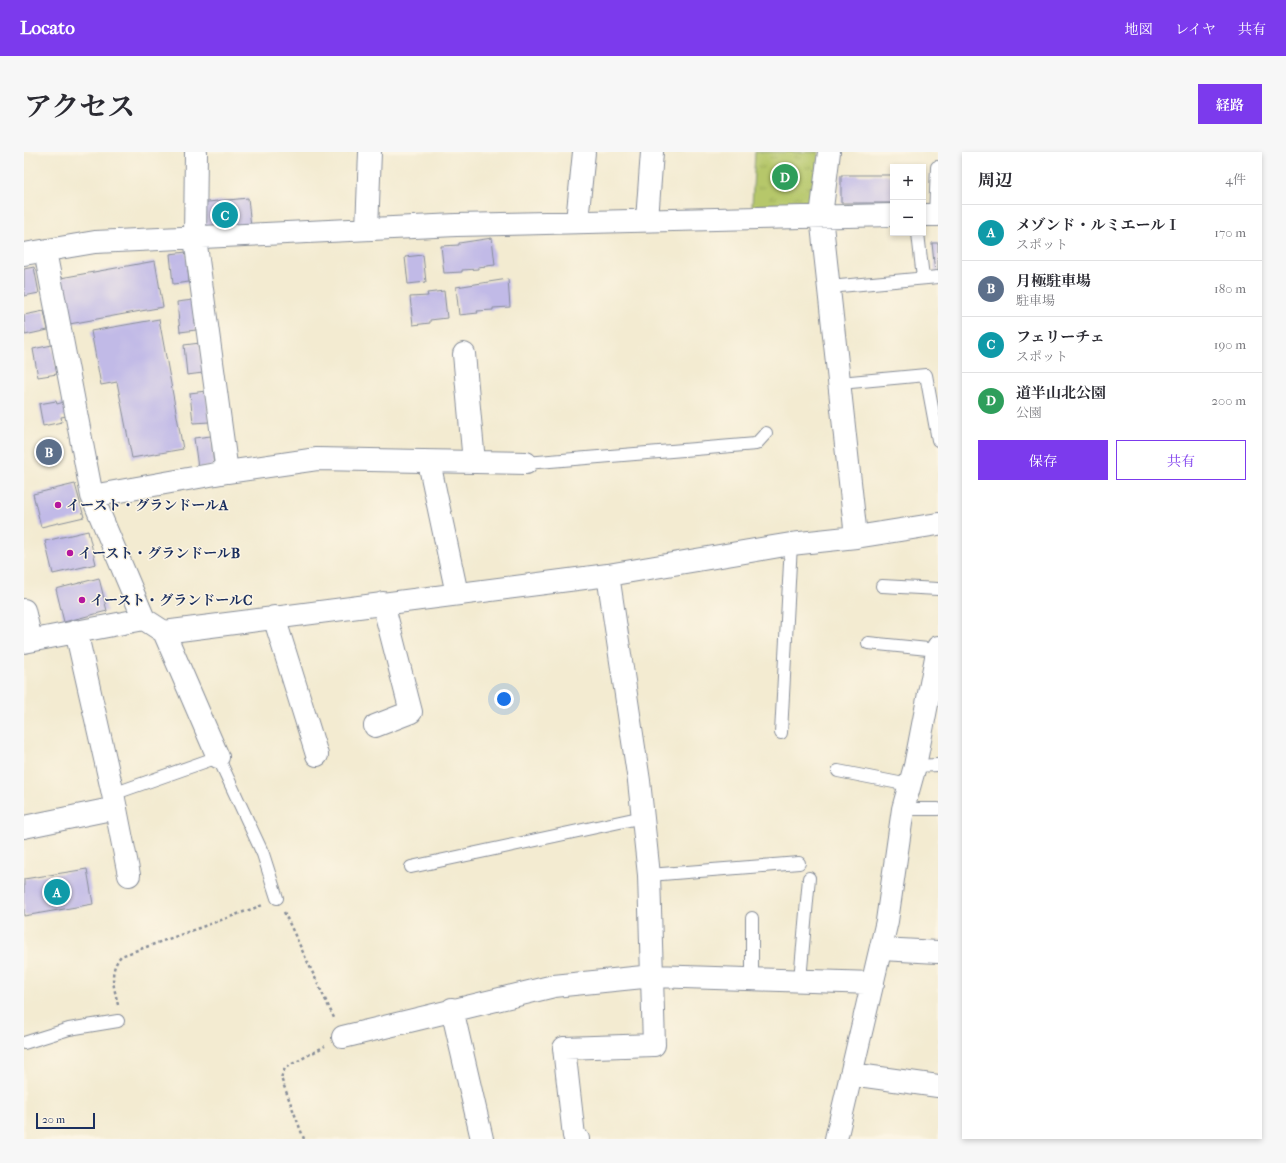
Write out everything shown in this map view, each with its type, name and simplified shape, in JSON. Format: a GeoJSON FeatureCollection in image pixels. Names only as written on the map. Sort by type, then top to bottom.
{"type":"FeatureCollection","features":[{"type":"Feature","properties":{"kind":"street"},"geometry":{"type":"LineString","coordinates":[[196,152],[195,238],[227,472]]}},
{"type":"Feature","properties":{"kind":"street"},"geometry":{"type":"LineString","coordinates":[[367,229],[370,152]]}},
{"type":"Feature","properties":{"kind":"street"},"geometry":{"type":"LineString","coordinates":[[576,221],[584,152]]}},
{"type":"Feature","properties":{"kind":"street"},"geometry":{"type":"LineString","coordinates":[[647,220],[652,152]]}},
{"type":"Feature","properties":{"kind":"street"},"geometry":{"type":"LineString","coordinates":[[829,152],[821,216],[856,538]]}},
{"type":"Feature","properties":{"kind":"street"},"geometry":{"type":"LineString","coordinates":[[24,254],[95,242],[367,229],[576,221],[890,215]]}},
{"type":"Feature","properties":{"kind":"street"},"geometry":{"type":"LineString","coordinates":[[45,251],[92,496],[144,619],[164,632],[218,756]]}},
{"type":"Feature","properties":{"kind":"street"},"geometry":{"type":"LineString","coordinates":[[464,354],[474,462]]}},
{"type":"Feature","properties":{"kind":"street"},"geometry":{"type":"LineString","coordinates":[[92,496],[227,472],[317,460],[526,463]]}},
{"type":"Feature","properties":{"kind":"street"},"geometry":{"type":"LineString","coordinates":[[429,462],[457,594]]}},
{"type":"Feature","properties":{"kind":"street"},"geometry":{"type":"LineString","coordinates":[[164,632],[608,575],[791,544],[856,538],[938,524]]}},
{"type":"Feature","properties":{"kind":"street"},"geometry":{"type":"LineString","coordinates":[[570,1138],[564,1048],[654,1045],[649,875],[643,817],[608,575]]}},
{"type":"Feature","properties":{"kind":"street"},"geometry":{"type":"LineString","coordinates":[[375,726],[411,712],[383,603]]}},
{"type":"Feature","properties":{"kind":"street"},"geometry":{"type":"LineString","coordinates":[[24,610],[27,641],[144,619]]}},
{"type":"Feature","properties":{"kind":"street"},"geometry":{"type":"LineString","coordinates":[[274,617],[317,755]]}},
{"type":"Feature","properties":{"kind":"street"},"geometry":{"type":"LineString","coordinates":[[76,631],[130,875]]}},
{"type":"Feature","properties":{"kind":"street"},"geometry":{"type":"LineString","coordinates":[[836,1139],[887,921],[903,809],[933,703],[938,649]]}},
{"type":"Feature","properties":{"kind":"street"},"geometry":{"type":"LineString","coordinates":[[24,827],[114,801]]}},
{"type":"Feature","properties":{"kind":"street"},"geometry":{"type":"LineString","coordinates":[[881,949],[938,952]]}},
{"type":"Feature","properties":{"kind":"street"},"geometry":{"type":"LineString","coordinates":[[343,1036],[554,986],[653,976],[873,983]]}},
{"type":"Feature","properties":{"kind":"street"},"geometry":{"type":"LineString","coordinates":[[452,1009],[482,1139]]}},
{"type":"Feature","properties":{"kind":"street"},"geometry":{"type":"LineString","coordinates":[[852,1074],[938,1086]]}},
{"type":"Feature","properties":{"kind":"lane"},"geometry":{"type":"LineString","coordinates":[[932,215],[936,167]]}},
{"type":"Feature","properties":{"kind":"lane"},"geometry":{"type":"LineString","coordinates":[[918,236],[923,278]]}},
{"type":"Feature","properties":{"kind":"lane"},"geometry":{"type":"LineString","coordinates":[[828,287],[938,277]]}},
{"type":"Feature","properties":{"kind":"lane"},"geometry":{"type":"LineString","coordinates":[[840,383],[926,375],[938,440]]}},
{"type":"Feature","properties":{"kind":"lane"},"geometry":{"type":"LineString","coordinates":[[526,463],[756,444],[766,433]]}},
{"type":"Feature","properties":{"kind":"lane"},"geometry":{"type":"LineString","coordinates":[[781,733],[791,544]]}},
{"type":"Feature","properties":{"kind":"lane"},"geometry":{"type":"LineString","coordinates":[[882,586],[938,589]]}},
{"type":"Feature","properties":{"kind":"lane"},"geometry":{"type":"LineString","coordinates":[[868,643],[938,649]]}},
{"type":"Feature","properties":{"kind":"lane"},"geometry":{"type":"LineString","coordinates":[[114,801],[218,756],[263,854],[277,898]]}},
{"type":"Feature","properties":{"kind":"lane"},"geometry":{"type":"LineString","coordinates":[[838,771],[912,775],[938,766]]}},
{"type":"Feature","properties":{"kind":"lane"},"geometry":{"type":"LineString","coordinates":[[903,809],[938,809]]}},
{"type":"Feature","properties":{"kind":"lane"},"geometry":{"type":"LineString","coordinates":[[411,867],[643,817]]}},
{"type":"Feature","properties":{"kind":"lane"},"geometry":{"type":"LineString","coordinates":[[649,875],[799,863]]}},
{"type":"Feature","properties":{"kind":"lane"},"geometry":{"type":"LineString","coordinates":[[800,980],[809,878]]}},
{"type":"Feature","properties":{"kind":"lane"},"geometry":{"type":"LineString","coordinates":[[752,918],[752,978]]}},
{"type":"Feature","properties":{"kind":"lane"},"geometry":{"type":"LineString","coordinates":[[24,1043],[69,1029],[118,1021]]}},
{"type":"Feature","properties":{"kind":"path"},"geometry":{"type":"LineString","coordinates":[[118,1021],[120,1015],[112,978],[114,964],[121,956],[261,906],[277,898],[343,1036],[285,1068],[281,1078],[304,1139]]}},
{"type":"Feature","properties":{"kind":"green space"},"geometry":{"type":"Polygon","coordinates":[[[755,152],[819,152],[814,201],[752,206],[755,152]]]}},
{"type":"Feature","properties":{"kind":"building"},"geometry":{"type":"Polygon","coordinates":[[[841,175],[890,175],[890,203],[841,203],[841,175]]]}},
{"type":"Feature","properties":{"kind":"building"},"geometry":{"type":"Polygon","coordinates":[[[248,198],[251,227],[202,233],[198,203],[248,198]]]}},
{"type":"Feature","properties":{"kind":"building"},"geometry":{"type":"Polygon","coordinates":[[[492,238],[495,265],[478,267],[478,269],[462,270],[462,272],[444,273],[441,246],[459,245],[459,243],[492,238]]]}},
{"type":"Feature","properties":{"kind":"building"},"geometry":{"type":"Polygon","coordinates":[[[932,243],[938,243],[938,272],[935,273],[932,243]]]}},
{"type":"Feature","properties":{"kind":"building"},"geometry":{"type":"Polygon","coordinates":[[[186,252],[189,282],[173,284],[170,254],[186,252]]]}},
{"type":"Feature","properties":{"kind":"building"},"geometry":{"type":"Polygon","coordinates":[[[423,255],[426,282],[408,284],[405,257],[423,255]]]}},
{"type":"Feature","properties":{"kind":"building"},"geometry":{"type":"Polygon","coordinates":[[[155,261],[163,307],[64,325],[55,279],[155,261]]]}},
{"type":"Feature","properties":{"kind":"building"},"geometry":{"type":"Polygon","coordinates":[[[34,267],[39,293],[24,296],[24,269],[34,267]]]}},
{"type":"Feature","properties":{"kind":"building"},"geometry":{"type":"Polygon","coordinates":[[[508,279],[510,307],[493,308],[493,310],[477,311],[478,313],[459,315],[456,287],[508,279]]]}},
{"type":"Feature","properties":{"kind":"building"},"geometry":{"type":"Polygon","coordinates":[[[444,291],[447,318],[430,320],[430,323],[413,325],[410,297],[428,296],[427,293],[444,291]]]}},
{"type":"Feature","properties":{"kind":"building"},"geometry":{"type":"Polygon","coordinates":[[[193,300],[196,330],[180,332],[177,302],[193,300]]]}},
{"type":"Feature","properties":{"kind":"building"},"geometry":{"type":"Polygon","coordinates":[[[44,311],[48,330],[25,335],[24,315],[44,311]]]}},
{"type":"Feature","properties":{"kind":"building"},"geometry":{"type":"Polygon","coordinates":[[[159,319],[183,449],[132,458],[117,382],[101,385],[91,331],[159,319]]]}},
{"type":"Feature","properties":{"kind":"building"},"geometry":{"type":"Polygon","coordinates":[[[200,343],[203,373],[187,375],[184,345],[200,343]]]}},
{"type":"Feature","properties":{"kind":"building"},"geometry":{"type":"Polygon","coordinates":[[[52,345],[57,374],[38,377],[33,349],[52,345]]]}},
{"type":"Feature","properties":{"kind":"building"},"geometry":{"type":"Polygon","coordinates":[[[206,391],[209,422],[193,423],[190,393],[206,391]]]}},
{"type":"Feature","properties":{"kind":"building"},"geometry":{"type":"Polygon","coordinates":[[[56,401],[57,404],[64,402],[67,416],[61,417],[62,422],[43,426],[39,404],[56,401]]]}},
{"type":"Feature","properties":{"kind":"building"},"geometry":{"type":"Polygon","coordinates":[[[211,436],[214,466],[198,468],[194,438],[211,436]]]}},
{"type":"Feature","properties":{"kind":"building","name":"イースト・グランドールA"},"geometry":{"type":"Polygon","coordinates":[[[75,484],[84,517],[41,527],[33,494],[75,484]]]}},
{"type":"Feature","properties":{"kind":"building","name":"イースト・グランドールB"},"geometry":{"type":"Polygon","coordinates":[[[88,531],[96,564],[53,574],[45,541],[88,531]]]}},
{"type":"Feature","properties":{"kind":"building","name":"イースト・グランドールC"},"geometry":{"type":"Polygon","coordinates":[[[99,578],[107,611],[64,622],[56,589],[99,578]]]}},
{"type":"Feature","properties":{"kind":"building"},"geometry":{"type":"Polygon","coordinates":[[[87,869],[93,904],[24,916],[24,879],[87,869]]]}},
{"type":"Feature","properties":{"kind":"place","name":"道半山北公園"},"geometry":{"type":"Point","coordinates":[785,177]}},
{"type":"Feature","properties":{"kind":"place","name":"フェリーチェ"},"geometry":{"type":"Point","coordinates":[225,215]}},
{"type":"Feature","properties":{"kind":"place","name":"月極駐車場"},"geometry":{"type":"Point","coordinates":[49,452]}},
{"type":"Feature","properties":{"kind":"place","name":"イースト・グランドールA"},"geometry":{"type":"Point","coordinates":[58,505]}},
{"type":"Feature","properties":{"kind":"place","name":"イースト・グランドールB"},"geometry":{"type":"Point","coordinates":[70,553]}},
{"type":"Feature","properties":{"kind":"place","name":"イースト・グランドールC"},"geometry":{"type":"Point","coordinates":[82,600]}},
{"type":"Feature","properties":{"kind":"place","name":"メゾンド・ルミエールⅠ"},"geometry":{"type":"Point","coordinates":[57,892]}}]}
